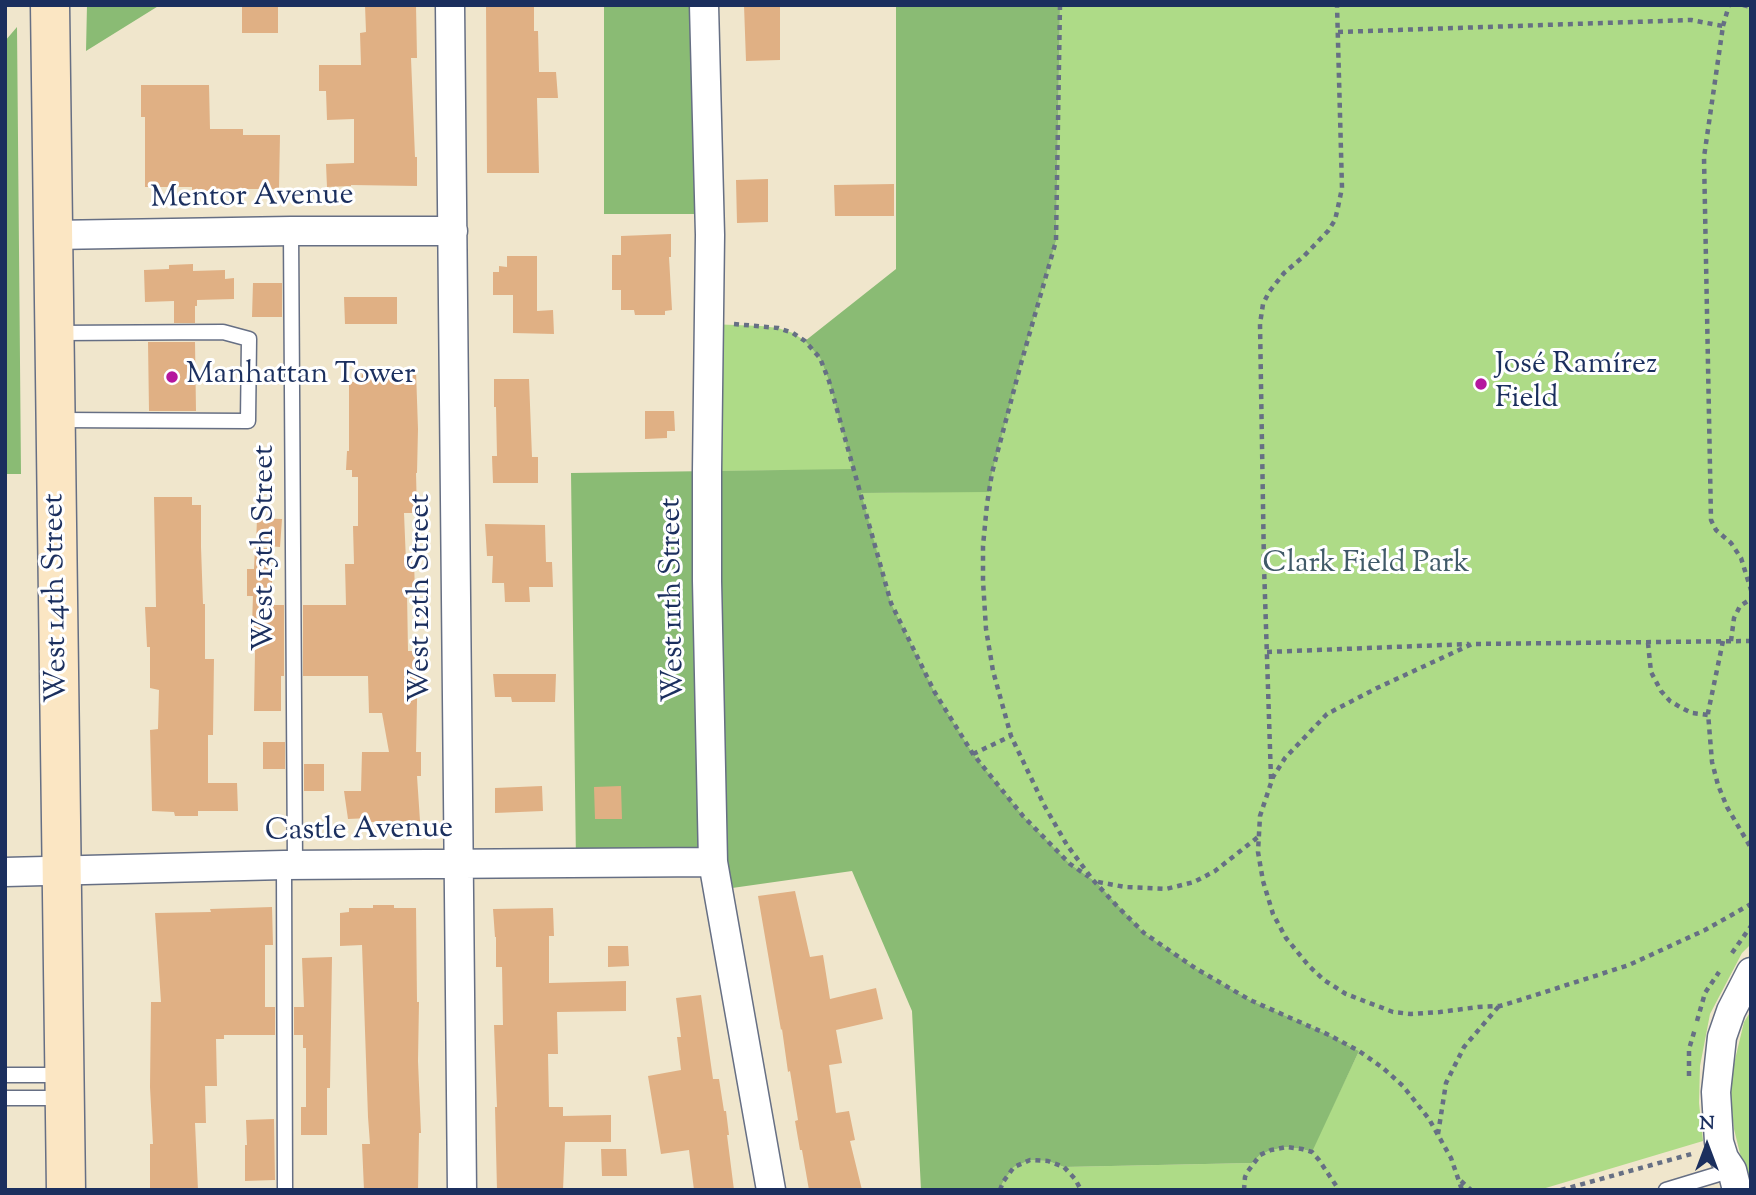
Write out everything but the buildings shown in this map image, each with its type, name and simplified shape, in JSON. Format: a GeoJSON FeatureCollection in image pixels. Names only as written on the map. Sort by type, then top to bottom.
{"type":"FeatureCollection","features":[{"type":"Feature","properties":{"kind":"street","name":"West 14th Street"},"geometry":{"type":"LineString","coordinates":[[50,5],[66,1190]]}},
{"type":"Feature","properties":{"kind":"street","name":"West 12th Street"},"geometry":{"type":"LineString","coordinates":[[450,5],[462,1190]]}},
{"type":"Feature","properties":{"kind":"street","name":"West 11th Street"},"geometry":{"type":"LineString","coordinates":[[704,5],[710,235],[707,512],[713,862],[771,1190]]}},
{"type":"Feature","properties":{"kind":"street","name":"Mentor Avenue"},"geometry":{"type":"LineString","coordinates":[[53,235],[453,231]]}},
{"type":"Feature","properties":{"kind":"street","name":"Castle Avenue"},"geometry":{"type":"LineString","coordinates":[[5,872],[290,865],[713,862]]}},
{"type":"Feature","properties":{"kind":"street"},"geometry":{"type":"LineString","coordinates":[[1734,1180],[1719,1142],[1716,1092],[1722,1037],[1731,1011],[1751,972]]}},
{"type":"Feature","properties":{"kind":"lane","name":"West 13th Street"},"geometry":{"type":"LineString","coordinates":[[285,1190],[290,865],[291,231]]}},
{"type":"Feature","properties":{"kind":"lane"},"geometry":{"type":"LineString","coordinates":[[54,333],[223,332],[249,339],[248,421],[56,421]]}},
{"type":"Feature","properties":{"kind":"lane"},"geometry":{"type":"LineString","coordinates":[[5,1075],[65,1087]]}},
{"type":"Feature","properties":{"kind":"lane"},"geometry":{"type":"LineString","coordinates":[[5,1098],[65,1087]]}},
{"type":"Feature","properties":{"kind":"lane"},"geometry":{"type":"LineString","coordinates":[[1666,1190],[1734,1180]]}},
{"type":"Feature","properties":{"kind":"path"},"geometry":{"type":"LineString","coordinates":[[1060,5],[1056,241],[992,473],[984,536],[986,629],[993,671],[1011,736],[1067,845],[1117,906],[1144,933],[1195,968],[1250,1000],[1360,1051],[1382,1068],[1403,1086],[1429,1119],[1451,1158],[1462,1190]]}},
{"type":"Feature","properties":{"kind":"path"},"geometry":{"type":"LineString","coordinates":[[1271,783],[1260,324],[1263,304],[1269,292],[1284,273],[1328,231],[1335,220],[1342,188],[1337,5]]}},
{"type":"Feature","properties":{"kind":"path"},"geometry":{"type":"LineString","coordinates":[[1729,5],[1723,26],[1704,157],[1711,520],[1716,530],[1731,543],[1741,558],[1751,590]]}},
{"type":"Feature","properties":{"kind":"path"},"geometry":{"type":"LineString","coordinates":[[1743,5],[1751,7]]}},
{"type":"Feature","properties":{"kind":"path"},"geometry":{"type":"LineString","coordinates":[[1338,32],[1691,20],[1723,26]]}},
{"type":"Feature","properties":{"kind":"path"},"geometry":{"type":"LineString","coordinates":[[729,324],[778,328],[793,333],[805,341],[820,358],[829,381],[891,603],[934,691],[973,754],[1023,816],[1070,864],[1095,881],[1125,887],[1166,889],[1194,882],[1215,871],[1259,836]]}},
{"type":"Feature","properties":{"kind":"path"},"geometry":{"type":"LineString","coordinates":[[1731,641],[1734,618],[1740,606],[1751,599]]}},
{"type":"Feature","properties":{"kind":"path"},"geometry":{"type":"LineString","coordinates":[[1723,641],[1710,694],[1708,715],[1712,762],[1727,807],[1751,848]]}},
{"type":"Feature","properties":{"kind":"path"},"geometry":{"type":"LineString","coordinates":[[1267,652],[1472,644],[1751,641]]}},
{"type":"Feature","properties":{"kind":"path"},"geometry":{"type":"LineString","coordinates":[[1648,643],[1651,672],[1661,691],[1680,707],[1692,713],[1708,715]]}},
{"type":"Feature","properties":{"kind":"path"},"geometry":{"type":"LineString","coordinates":[[1472,644],[1326,714],[1285,758],[1271,783],[1259,816],[1258,852],[1263,881],[1273,914],[1286,938],[1324,980],[1346,994],[1393,1012],[1430,1013],[1500,1006],[1629,965],[1705,930],[1751,904]]}},
{"type":"Feature","properties":{"kind":"path"},"geometry":{"type":"LineString","coordinates":[[973,754],[1011,736]]}},
{"type":"Feature","properties":{"kind":"path"},"geometry":{"type":"LineString","coordinates":[[1438,1135],[1446,1083],[1464,1047],[1500,1006]]}},
{"type":"Feature","properties":{"kind":"path"},"geometry":{"type":"LineString","coordinates":[[1244,1190],[1245,1177],[1252,1163],[1260,1155],[1287,1147],[1311,1152],[1339,1190]]}},
{"type":"Feature","properties":{"kind":"path"},"geometry":{"type":"LineString","coordinates":[[1561,1190],[1697,1153],[1700,1161]]}},
{"type":"Feature","properties":{"kind":"path"},"geometry":{"type":"LineString","coordinates":[[1000,1190],[1014,1167],[1030,1160],[1048,1161],[1063,1167],[1081,1190]]}},
{"type":"Feature","properties":{"kind":"path"},"geometry":{"type":"LineString","coordinates":[[1459,1180],[1471,1190]]}},
{"type":"Feature","properties":{"kind":"green space"},"geometry":{"type":"Polygon","coordinates":[[[87,5],[160,5],[86,51],[87,5]]]}},
{"type":"Feature","properties":{"kind":"green space"},"geometry":{"type":"Polygon","coordinates":[[[604,5],[704,5],[709,214],[604,214],[604,5]]]}},
{"type":"Feature","properties":{"kind":"green space"},"geometry":{"type":"Polygon","coordinates":[[[896,5],[1060,5],[1056,241],[1020,367],[989,492],[861,493],[891,603],[934,691],[973,754],[1023,816],[1070,864],[1096,882],[1144,933],[1195,968],[1250,1000],[1359,1051],[1312,1152],[1287,1147],[1260,1155],[1252,1163],[1064,1167],[1048,1161],[1030,1160],[1014,1167],[1000,1190],[921,1190],[912,1011],[852,871],[718,890],[713,862],[576,863],[571,473],[853,469],[829,381],[820,358],[805,341],[896,269],[896,5]]]}},
{"type":"Feature","properties":{"kind":"green space","name":"Clark Field Park"},"geometry":{"type":"Polygon","coordinates":[[[1060,5],[1751,5],[1751,944],[1742,953],[1710,1014],[1700,1066],[1699,1103],[1703,1141],[1539,1190],[1000,1190],[1014,1167],[1030,1160],[1048,1161],[1064,1167],[1252,1163],[1260,1155],[1287,1147],[1311,1152],[1359,1051],[1250,1000],[1195,968],[1144,933],[1096,882],[1070,864],[1023,816],[973,754],[934,691],[891,603],[860,493],[989,491],[1020,367],[1056,241],[1060,5]]]}},
{"type":"Feature","properties":{"kind":"green space"},"geometry":{"type":"Polygon","coordinates":[[[17,27],[21,474],[5,474],[5,41],[17,27]]]}},
{"type":"Feature","properties":{"kind":"green space"},"geometry":{"type":"Polygon","coordinates":[[[709,324],[778,328],[805,341],[820,358],[829,381],[854,470],[707,471],[709,324]]]}},
{"type":"Feature","properties":{"kind":"green space"},"geometry":{"type":"Polygon","coordinates":[[[1751,1011],[1751,1184],[1745,1174],[1734,1129],[1730,1095],[1732,1072],[1744,1022],[1751,1011]]]}},
{"type":"Feature","properties":{"kind":"place","name":"Manhattan Tower"},"geometry":{"type":"Point","coordinates":[172,377]}},
{"type":"Feature","properties":{"kind":"place","name":"José Ramírez Field"},"geometry":{"type":"Point","coordinates":[1481,384]}}]}
